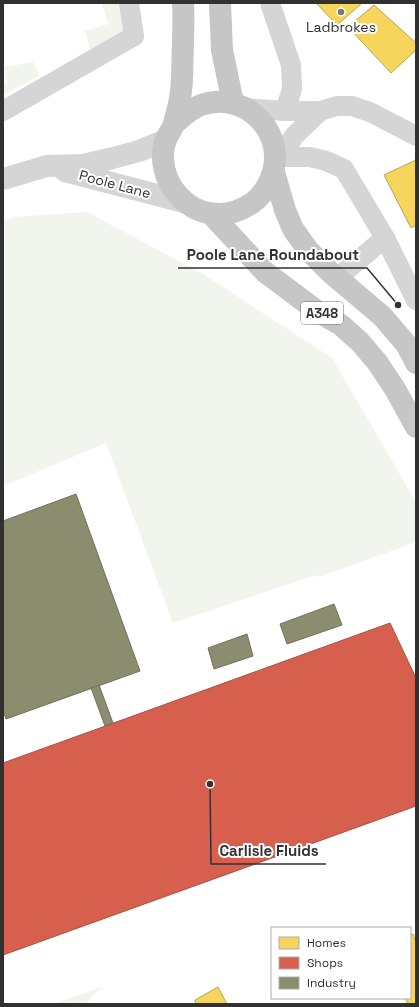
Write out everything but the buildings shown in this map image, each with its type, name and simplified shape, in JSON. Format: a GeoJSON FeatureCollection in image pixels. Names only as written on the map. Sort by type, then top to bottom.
{"type":"FeatureCollection","features":[{"type":"Feature","properties":{"kind":"highway"},"geometry":{"type":"LineString","coordinates":[[170,132],[186,113],[200,105],[217,102],[239,106],[258,117],[268,130],[274,144],[277,163],[267,188],[257,200],[248,206],[227,214],[211,214],[201,211],[184,202],[172,189],[165,173],[163,156],[181,91],[183,3]]}},
{"type":"Feature","properties":{"kind":"highway"},"geometry":{"type":"LineString","coordinates":[[221,3],[222,50],[239,106]]}},
{"type":"Feature","properties":{"kind":"highway","name":"A348"},"geometry":{"type":"LineString","coordinates":[[277,163],[285,210],[293,229],[308,250],[337,278],[382,316],[406,344],[416,363]]}},
{"type":"Feature","properties":{"kind":"highway","name":"A348"},"geometry":{"type":"LineString","coordinates":[[211,214],[265,272],[317,311],[341,325],[360,342],[381,367],[416,427]]}},
{"type":"Feature","properties":{"kind":"street"},"geometry":{"type":"LineString","coordinates":[[3,111],[134,36],[129,3]]}},
{"type":"Feature","properties":{"kind":"street"},"geometry":{"type":"LineString","coordinates":[[270,3],[291,65],[292,89],[285,111]]}},
{"type":"Feature","properties":{"kind":"street"},"geometry":{"type":"LineString","coordinates":[[239,106],[285,111],[320,112]]}},
{"type":"Feature","properties":{"kind":"street"},"geometry":{"type":"LineString","coordinates":[[277,163],[294,136],[320,112],[336,106],[352,106],[370,112],[416,136]]}},
{"type":"Feature","properties":{"kind":"street","name":"Poole Lane"},"geometry":{"type":"LineString","coordinates":[[3,179],[47,166],[83,164],[139,151],[170,132]]}},
{"type":"Feature","properties":{"kind":"street"},"geometry":{"type":"LineString","coordinates":[[277,163],[310,157],[326,160],[344,169],[384,238],[416,300]]}},
{"type":"Feature","properties":{"kind":"street","name":"Poole Lane"},"geometry":{"type":"LineString","coordinates":[[47,166],[184,202]]}},
{"type":"Feature","properties":{"kind":"street"},"geometry":{"type":"LineString","coordinates":[[337,278],[384,238]]}},
{"type":"Feature","properties":{"kind":"shaded area"},"geometry":{"type":"Polygon","coordinates":[[[102,3],[121,3],[125,22],[124,29],[116,36],[90,49],[85,31],[108,24],[102,3]]]}},
{"type":"Feature","properties":{"kind":"shaded area"},"geometry":{"type":"Polygon","coordinates":[[[33,62],[39,76],[3,95],[3,84],[8,83],[4,67],[33,62]]]}},
{"type":"Feature","properties":{"kind":"shaded area"},"geometry":{"type":"Polygon","coordinates":[[[87,212],[203,274],[332,358],[416,502],[416,542],[319,577],[316,575],[173,623],[106,443],[3,486],[3,222],[14,217],[87,212]]]}},
{"type":"Feature","properties":{"kind":"shaded area"},"geometry":{"type":"Polygon","coordinates":[[[101,987],[86,1004],[54,1004],[101,987]]]}},
{"type":"Feature","properties":{"kind":"place","name":"Ladbrokes"},"geometry":{"type":"Point","coordinates":[341,12]}},
{"type":"Feature","properties":{"kind":"place","name":"Poole Lane Roundabout"},"geometry":{"type":"Point","coordinates":[398,305]}},
{"type":"Feature","properties":{"kind":"place","name":"Carlisle Fluids"},"geometry":{"type":"Point","coordinates":[210,784]}}]}
